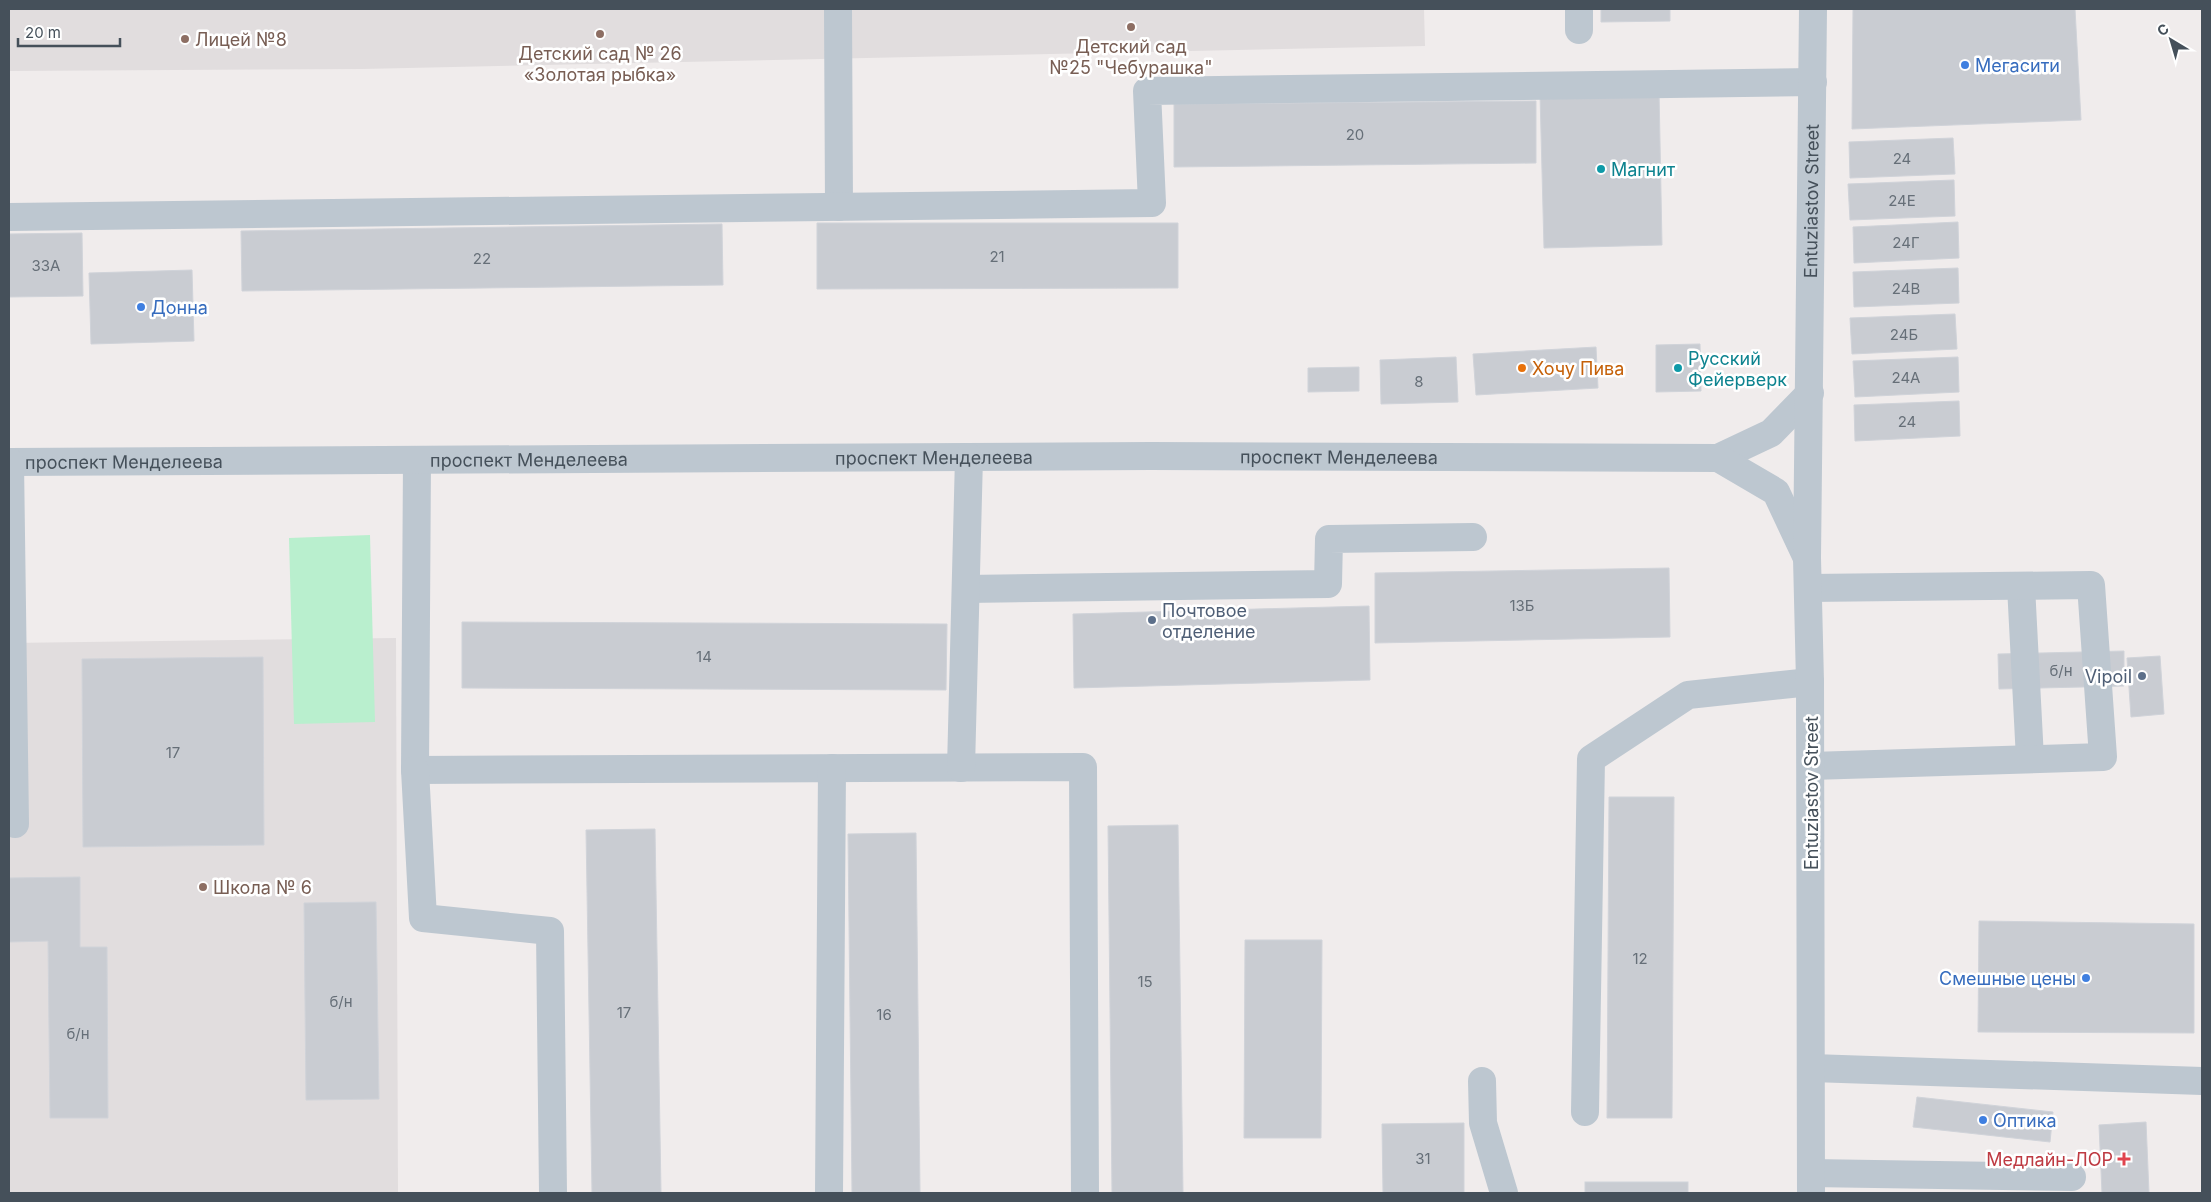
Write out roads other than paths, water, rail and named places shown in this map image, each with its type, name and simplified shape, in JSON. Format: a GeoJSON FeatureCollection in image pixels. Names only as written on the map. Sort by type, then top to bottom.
{"type":"FeatureCollection","features":[{"type":"Feature","properties":{"kind":"street"},"geometry":{"type":"LineString","coordinates":[[838,9],[839,207]]}},
{"type":"Feature","properties":{"kind":"street","name":"Entuziastov Street"},"geometry":{"type":"LineString","coordinates":[[1811,1183],[1810,682],[1807,558],[1813,9]]}},
{"type":"Feature","properties":{"kind":"street"},"geometry":{"type":"LineString","coordinates":[[9,217],[1152,203],[1147,91],[1813,82]]}},
{"type":"Feature","properties":{"kind":"street"},"geometry":{"type":"LineString","coordinates":[[1718,458],[1772,433],[1810,393]]}},
{"type":"Feature","properties":{"kind":"street"},"geometry":{"type":"LineString","coordinates":[[961,768],[970,457]]}},
{"type":"Feature","properties":{"kind":"street","name":"проспект Менделеева"},"geometry":{"type":"LineString","coordinates":[[9,462],[970,457],[1718,458]]}},
{"type":"Feature","properties":{"kind":"street"},"geometry":{"type":"LineString","coordinates":[[1718,458],[1776,492],[1807,558]]}},
{"type":"Feature","properties":{"kind":"street"},"geometry":{"type":"LineString","coordinates":[[417,460],[415,770],[423,918],[550,931],[553,1193]]}},
{"type":"Feature","properties":{"kind":"street"},"geometry":{"type":"LineString","coordinates":[[9,462],[15,824]]}},
{"type":"Feature","properties":{"kind":"street"},"geometry":{"type":"LineString","coordinates":[[966,589],[1328,584],[1329,539],[1473,537]]}},
{"type":"Feature","properties":{"kind":"street"},"geometry":{"type":"LineString","coordinates":[[1809,588],[2091,585],[2103,757],[1810,766]]}},
{"type":"Feature","properties":{"kind":"street"},"geometry":{"type":"LineString","coordinates":[[2021,586],[2030,759]]}},
{"type":"Feature","properties":{"kind":"street"},"geometry":{"type":"LineString","coordinates":[[1585,1112],[1591,759],[1688,694],[1810,682]]}},
{"type":"Feature","properties":{"kind":"street"},"geometry":{"type":"LineString","coordinates":[[415,770],[1083,767],[1085,1193]]}},
{"type":"Feature","properties":{"kind":"street"},"geometry":{"type":"LineString","coordinates":[[829,1193],[832,768]]}},
{"type":"Feature","properties":{"kind":"street"},"geometry":{"type":"LineString","coordinates":[[1812,1068],[2202,1081]]}},
{"type":"Feature","properties":{"kind":"street"},"geometry":{"type":"LineString","coordinates":[[1482,1081],[1483,1123],[1504,1193]]}},
{"type":"Feature","properties":{"kind":"street"},"geometry":{"type":"LineString","coordinates":[[1811,1183],[2072,1177]]}},
{"type":"Feature","properties":{"kind":"place","name":"Детский сад №25 \"Чебурашка\""},"geometry":{"type":"Point","coordinates":[1131,27]}},
{"type":"Feature","properties":{"kind":"place","name":"Детский сад № 26 «Золотая рыбка»"},"geometry":{"type":"Point","coordinates":[600,34]}},
{"type":"Feature","properties":{"kind":"place","name":"Лицей №8"},"geometry":{"type":"Point","coordinates":[185,39]}},
{"type":"Feature","properties":{"kind":"place","name":"Мегасити"},"geometry":{"type":"Point","coordinates":[1965,65]}},
{"type":"Feature","properties":{"kind":"place","name":"Магнит"},"geometry":{"type":"Point","coordinates":[1601,169]}},
{"type":"Feature","properties":{"kind":"place","name":"Донна"},"geometry":{"type":"Point","coordinates":[141,307]}},
{"type":"Feature","properties":{"kind":"place","name":"Хочу Пива"},"geometry":{"type":"Point","coordinates":[1522,368]}},
{"type":"Feature","properties":{"kind":"place","name":"Русский Фейерверк"},"geometry":{"type":"Point","coordinates":[1678,368]}},
{"type":"Feature","properties":{"kind":"place","name":"Почтовое отделение"},"geometry":{"type":"Point","coordinates":[1152,620]}},
{"type":"Feature","properties":{"kind":"place","name":"Vipoil"},"geometry":{"type":"Point","coordinates":[2142,676]}},
{"type":"Feature","properties":{"kind":"place","name":"Школа № 6"},"geometry":{"type":"Point","coordinates":[203,887]}},
{"type":"Feature","properties":{"kind":"place","name":"Смешные цены"},"geometry":{"type":"Point","coordinates":[2086,978]}},
{"type":"Feature","properties":{"kind":"place","name":"Оптика"},"geometry":{"type":"Point","coordinates":[1983,1120]}},
{"type":"Feature","properties":{"kind":"place","name":"Медлайн-ЛОР"},"geometry":{"type":"Point","coordinates":[2124,1159]}}]}
